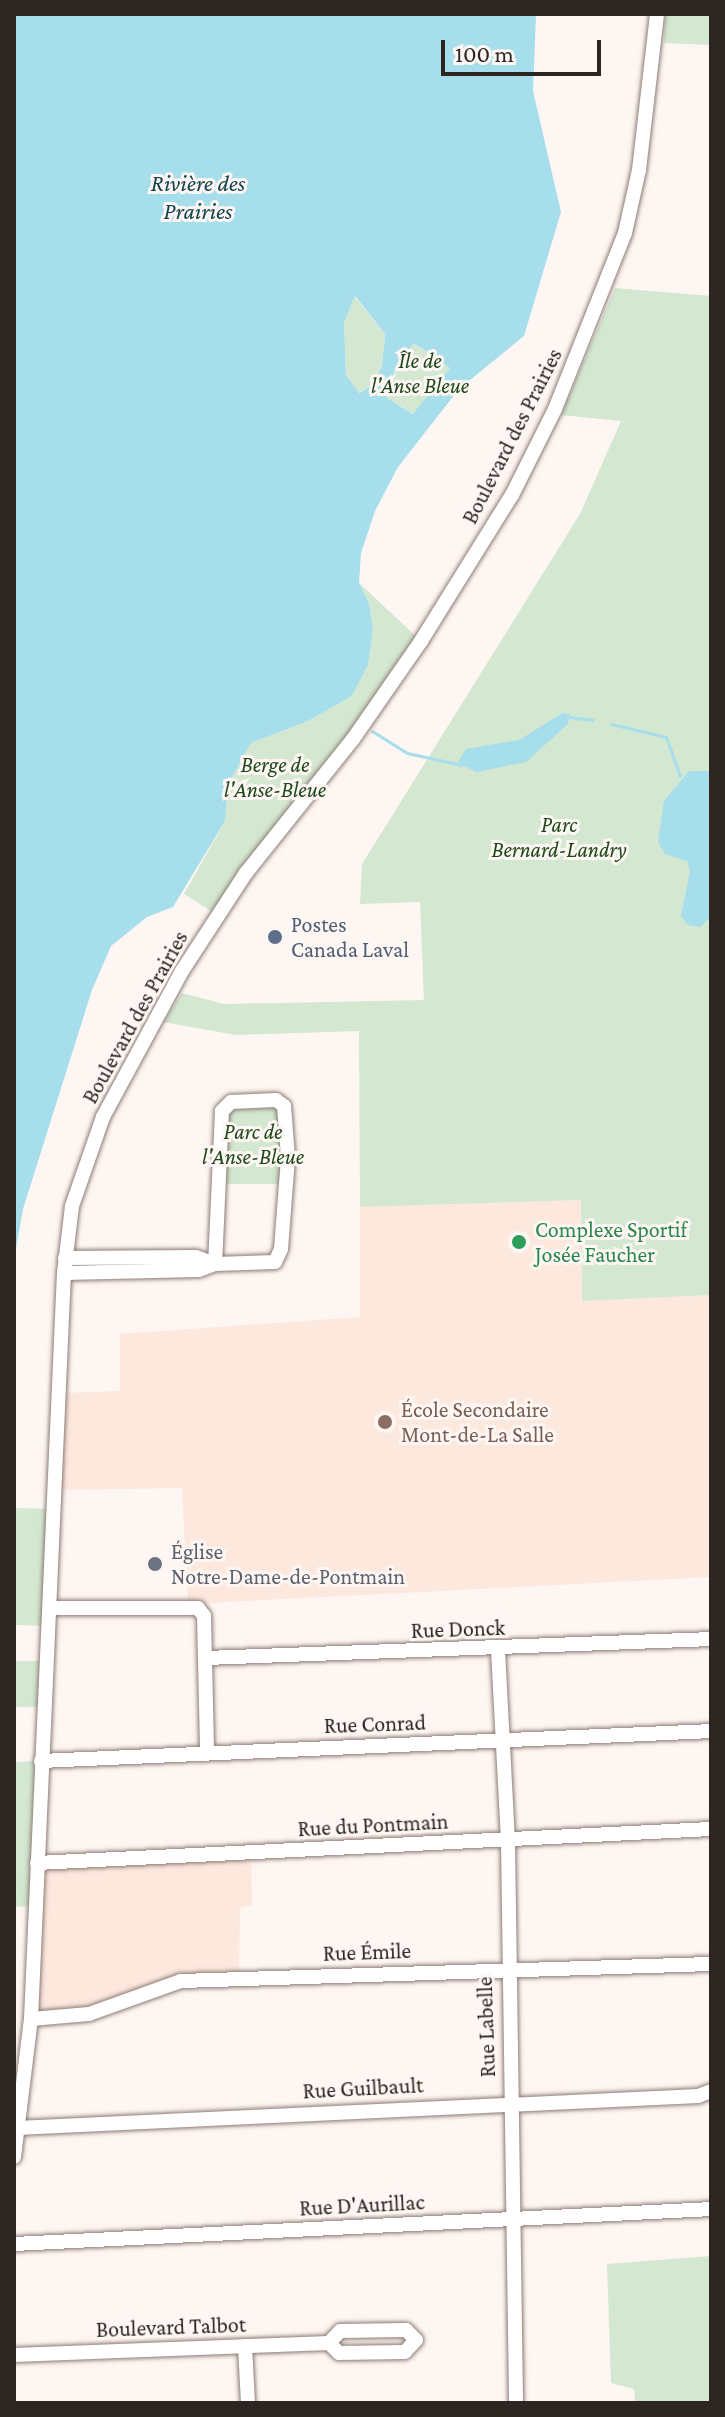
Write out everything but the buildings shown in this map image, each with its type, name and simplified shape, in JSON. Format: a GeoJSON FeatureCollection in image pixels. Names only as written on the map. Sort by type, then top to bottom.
{"type":"FeatureCollection","features":[{"type":"Feature","properties":{"kind":"street","name":"Boulevard des Prairies"},"geometry":{"type":"LineString","coordinates":[[14,2157],[31,2019],[64,1266],[72,1206],[103,1117],[182,971],[246,873],[353,739],[421,641],[512,495],[555,409],[625,233],[639,170],[657,14]]}},
{"type":"Feature","properties":{"kind":"street"},"geometry":{"type":"LineString","coordinates":[[64,1266],[196,1257],[215,1264],[263,1265],[275,1262],[281,1249],[288,1157],[284,1106],[276,1100],[231,1102],[222,1111],[215,1264]]}},
{"type":"Feature","properties":{"kind":"street"},"geometry":{"type":"LineString","coordinates":[[51,1608],[188,1604],[204,1616],[207,1753]]}},
{"type":"Feature","properties":{"kind":"street","name":"Rue Donck"},"geometry":{"type":"LineString","coordinates":[[206,1658],[498,1650],[711,1639]]}},
{"type":"Feature","properties":{"kind":"street","name":"Rue Labelle"},"geometry":{"type":"LineString","coordinates":[[498,1650],[508,1841],[506,1969],[515,2220],[516,2403]]}},
{"type":"Feature","properties":{"kind":"street","name":"Rue Conrad"},"geometry":{"type":"LineString","coordinates":[[41,1761],[711,1731]]}},
{"type":"Feature","properties":{"kind":"street","name":"Rue du Pontmain"},"geometry":{"type":"LineString","coordinates":[[37,1863],[711,1829]]}},
{"type":"Feature","properties":{"kind":"street","name":"Rue Émile"},"geometry":{"type":"LineString","coordinates":[[31,2019],[89,2014],[181,1981],[711,1964]]}},
{"type":"Feature","properties":{"kind":"street","name":"Rue Guilbault"},"geometry":{"type":"LineString","coordinates":[[17,2128],[698,2096],[711,2091]]}},
{"type":"Feature","properties":{"kind":"street","name":"Rue D'Aurillac"},"geometry":{"type":"LineString","coordinates":[[14,2244],[711,2209]]}},
{"type":"Feature","properties":{"kind":"street","name":"Boulevard Talbot"},"geometry":{"type":"LineString","coordinates":[[14,2355],[329,2343],[340,2331],[406,2330],[416,2340],[405,2352],[339,2353],[329,2343]]}},
{"type":"Feature","properties":{"kind":"street"},"geometry":{"type":"LineString","coordinates":[[245,2346],[248,2403]]}},
{"type":"Feature","properties":{"kind":"shaded area","name":"École Secondaire Mont-de-La Salle"},"geometry":{"type":"Polygon","coordinates":[[[581,1200],[582,1301],[711,1295],[711,1577],[188,1604],[182,1488],[55,1490],[60,1393],[120,1391],[120,1334],[360,1317],[360,1207],[581,1200]]]}},
{"type":"Feature","properties":{"kind":"shaded area"},"geometry":{"type":"Polygon","coordinates":[[[251,1853],[252,1905],[240,1908],[239,1979],[181,1981],[89,2014],[31,2019],[37,1863],[251,1853]]]}},
{"type":"Feature","properties":{"kind":"green space"},"geometry":{"type":"Polygon","coordinates":[[[665,14],[711,14],[711,45],[664,43],[665,14]]]}},
{"type":"Feature","properties":{"kind":"green space","name":"Parc Bernard-Landry"},"geometry":{"type":"Polygon","coordinates":[[[615,288],[711,296],[711,1295],[582,1301],[581,1200],[360,1207],[359,1031],[236,1035],[163,1022],[182,993],[224,1004],[424,1000],[420,902],[360,904],[362,864],[580,514],[621,421],[561,415],[615,288]]]}},
{"type":"Feature","properties":{"kind":"green space"},"geometry":{"type":"Polygon","coordinates":[[[354,296],[385,334],[382,367],[371,386],[358,393],[346,375],[344,322],[354,296]]]}},
{"type":"Feature","properties":{"kind":"green space","name":"Île de l'Anse Bleue"},"geometry":{"type":"Polygon","coordinates":[[[414,343],[450,368],[414,414],[387,398],[395,368],[414,343]]]}},
{"type":"Feature","properties":{"kind":"green space","name":"Berge de l'Anse-Bleue"},"geometry":{"type":"Polygon","coordinates":[[[359,583],[421,641],[219,916],[184,894],[225,821],[228,784],[251,743],[306,722],[352,696],[368,665],[373,630],[369,603],[359,583]]]}},
{"type":"Feature","properties":{"kind":"green space","name":"Parc de l'Anse-Bleue"},"geometry":{"type":"Polygon","coordinates":[[[231,1102],[284,1106],[283,1184],[220,1184],[219,1123],[231,1102]]]}},
{"type":"Feature","properties":{"kind":"green space"},"geometry":{"type":"Polygon","coordinates":[[[14,1508],[54,1509],[49,1626],[14,1625],[14,1508]]]}},
{"type":"Feature","properties":{"kind":"green space"},"geometry":{"type":"Polygon","coordinates":[[[14,1661],[47,1661],[44,1707],[14,1707],[14,1661]]]}},
{"type":"Feature","properties":{"kind":"green space"},"geometry":{"type":"Polygon","coordinates":[[[41,1761],[36,1906],[14,1907],[14,1762],[41,1761]]]}},
{"type":"Feature","properties":{"kind":"green space"},"geometry":{"type":"Polygon","coordinates":[[[711,2256],[711,2403],[635,2403],[634,2389],[611,2383],[607,2264],[711,2256]]]}},
{"type":"Feature","properties":{"kind":"water","name":"Rivière des Prairies"},"geometry":{"type":"Polygon","coordinates":[[[14,14],[536,14],[533,91],[561,212],[524,336],[459,389],[398,467],[375,511],[361,553],[359,583],[369,603],[373,630],[368,665],[352,696],[306,722],[251,743],[228,784],[225,821],[173,907],[147,917],[111,946],[92,990],[23,1209],[14,1260],[14,14]],[[355,296],[344,322],[346,375],[359,393],[371,386],[382,367],[385,334],[355,296]],[[414,343],[395,368],[387,398],[413,414],[450,368],[414,343]]]}},
{"type":"Feature","properties":{"kind":"water"},"geometry":{"type":"Polygon","coordinates":[[[563,713],[570,714],[568,724],[526,762],[476,772],[458,762],[466,749],[519,740],[563,713]]]}},
{"type":"Feature","properties":{"kind":"water"},"geometry":{"type":"Polygon","coordinates":[[[689,771],[711,771],[711,917],[700,927],[688,925],[681,916],[690,871],[687,861],[665,854],[658,842],[664,801],[689,771]]]}},
{"type":"Feature","properties":{"kind":"waterway"},"geometry":{"type":"LineString","coordinates":[[569,717],[593,720]]}},
{"type":"Feature","properties":{"kind":"waterway"},"geometry":{"type":"LineString","coordinates":[[611,724],[666,737],[680,776]]}},
{"type":"Feature","properties":{"kind":"waterway"},"geometry":{"type":"LineString","coordinates":[[372,731],[407,753],[462,765]]}},
{"type":"Feature","properties":{"kind":"place","name":"Postes Canada Laval"},"geometry":{"type":"Point","coordinates":[275,937]}},
{"type":"Feature","properties":{"kind":"place","name":"Complexe Sportif Josée Faucher"},"geometry":{"type":"Point","coordinates":[519,1242]}},
{"type":"Feature","properties":{"kind":"place","name":"École Secondaire Mont-de-La Salle"},"geometry":{"type":"Point","coordinates":[385,1422]}},
{"type":"Feature","properties":{"kind":"place","name":"Église Notre-Dame-de-Pontmain"},"geometry":{"type":"Point","coordinates":[155,1564]}}]}
